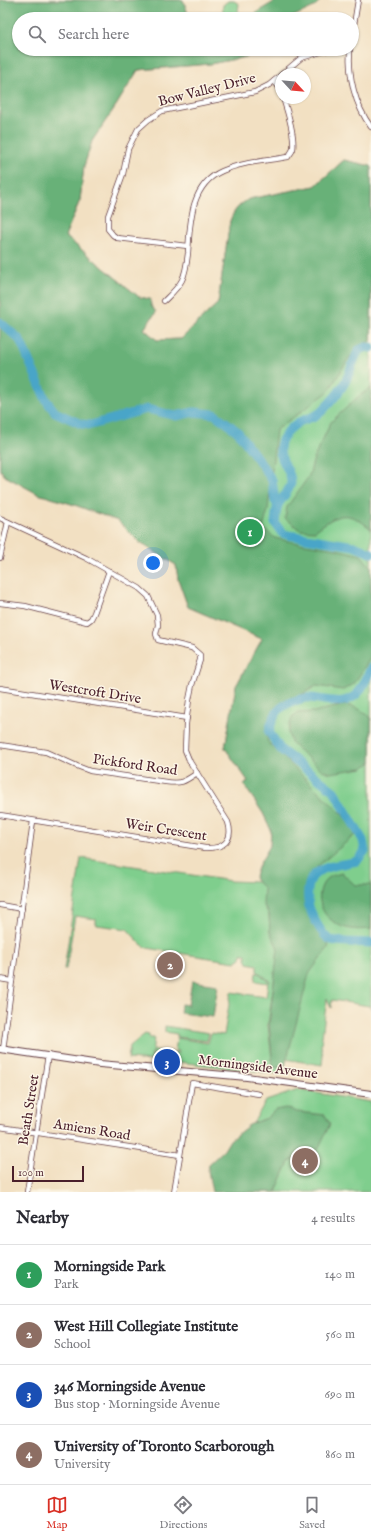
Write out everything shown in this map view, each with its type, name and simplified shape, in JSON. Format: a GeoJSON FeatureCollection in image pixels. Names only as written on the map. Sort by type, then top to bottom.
{"type":"FeatureCollection","features":[{"type":"Feature","properties":{"kind":"main road","name":"Morningside Avenue"},"geometry":{"type":"LineString","coordinates":[[1,1049],[100,1064],[247,1077],[371,1094]]}},
{"type":"Feature","properties":{"kind":"street"},"geometry":{"type":"LineString","coordinates":[[356,12],[358,0]]}},
{"type":"Feature","properties":{"kind":"street","name":"Bow Valley Drive"},"geometry":{"type":"LineString","coordinates":[[289,68],[301,58],[308,56]]}},
{"type":"Feature","properties":{"kind":"street"},"geometry":{"type":"LineString","coordinates":[[350,56],[351,78],[354,92],[362,112],[371,128]]}},
{"type":"Feature","properties":{"kind":"street","name":"Bow Valley Drive"},"geometry":{"type":"LineString","coordinates":[[188,246],[117,238],[108,229],[108,216],[123,174],[128,149],[135,134],[138,129],[148,120],[162,112],[255,92],[274,81]]}},
{"type":"Feature","properties":{"kind":"street"},"geometry":{"type":"LineString","coordinates":[[164,301],[182,280],[186,265],[193,205],[199,191],[209,179],[232,167],[288,157],[291,153],[293,148],[292,136],[285,104]]}},
{"type":"Feature","properties":{"kind":"street","name":"Weir Crescent"},"geometry":{"type":"LineString","coordinates":[[0,518],[86,558],[127,580],[148,596],[157,615],[158,625],[156,634],[158,640],[192,648],[200,655],[200,660],[192,686],[187,718],[185,750],[197,773],[228,822],[230,836],[220,847],[205,848],[0,815]]}},
{"type":"Feature","properties":{"kind":"street"},"geometry":{"type":"LineString","coordinates":[[0,558],[8,522]]}},
{"type":"Feature","properties":{"kind":"street"},"geometry":{"type":"LineString","coordinates":[[0,603],[25,606],[87,622],[91,619],[94,612],[109,570]]}},
{"type":"Feature","properties":{"kind":"street","name":"Westcroft Drive"},"geometry":{"type":"LineString","coordinates":[[0,688],[187,718]]}},
{"type":"Feature","properties":{"kind":"street","name":"Pickford Road"},"geometry":{"type":"LineString","coordinates":[[0,745],[46,752],[90,771],[178,784],[186,781],[197,773]]}},
{"type":"Feature","properties":{"kind":"street"},"geometry":{"type":"LineString","coordinates":[[1,1049],[12,981],[33,821]]}},
{"type":"Feature","properties":{"kind":"street"},"geometry":{"type":"LineString","coordinates":[[0,905],[22,909]]}},
{"type":"Feature","properties":{"kind":"street"},"geometry":{"type":"LineString","coordinates":[[0,979],[12,981]]}},
{"type":"Feature","properties":{"kind":"street","name":"Beath Street"},"geometry":{"type":"LineString","coordinates":[[27,1192],[48,1055]]}},
{"type":"Feature","properties":{"kind":"street"},"geometry":{"type":"LineString","coordinates":[[174,1192],[192,1083],[259,1094]]}},
{"type":"Feature","properties":{"kind":"street","name":"Amiens Road"},"geometry":{"type":"LineString","coordinates":[[0,1127],[180,1155]]}},
{"type":"Feature","properties":{"kind":"green space"},"geometry":{"type":"Polygon","coordinates":[[[0,0],[183,0],[187,12],[12,12],[12,56],[247,56],[210,64],[138,70],[92,141],[84,166],[80,200],[65,236],[139,297],[150,299],[151,306],[156,312],[144,329],[157,340],[181,339],[218,303],[230,221],[237,208],[242,203],[249,199],[315,186],[344,160],[371,166],[371,1009],[369,1006],[332,1000],[331,1008],[327,998],[321,1045],[323,1055],[322,1065],[278,1058],[283,975],[275,915],[264,906],[269,914],[270,932],[279,947],[268,1025],[273,1068],[285,1066],[280,1074],[170,1061],[166,1059],[166,1061],[152,1061],[154,1050],[178,1053],[178,1051],[175,1051],[177,1038],[208,1043],[211,1033],[224,1035],[231,992],[266,997],[268,983],[255,981],[256,973],[259,973],[270,981],[257,971],[257,965],[248,963],[246,954],[242,954],[241,958],[235,962],[147,948],[141,944],[127,929],[97,925],[96,919],[75,916],[66,969],[64,969],[81,858],[231,881],[257,882],[259,865],[270,846],[271,830],[263,813],[244,785],[248,781],[225,748],[236,686],[262,639],[188,607],[178,579],[176,565],[139,542],[118,521],[75,505],[38,494],[5,476],[0,469],[0,0]]]}},
{"type":"Feature","properties":{"kind":"green space"},"geometry":{"type":"Polygon","coordinates":[[[0,0],[183,0],[187,12],[12,12],[12,56],[247,56],[210,64],[138,70],[92,141],[84,166],[80,200],[65,236],[139,297],[150,299],[151,306],[156,312],[144,329],[157,340],[181,339],[218,303],[230,221],[237,208],[242,203],[249,199],[315,186],[344,160],[371,166],[371,341],[365,343],[349,358],[328,392],[276,430],[268,510],[263,528],[275,538],[361,555],[371,567],[371,657],[354,684],[343,690],[316,686],[284,705],[275,715],[266,731],[268,742],[356,828],[356,834],[318,866],[308,881],[307,903],[329,942],[328,948],[309,974],[285,1066],[273,1068],[269,1024],[278,948],[270,932],[269,914],[263,904],[264,888],[254,879],[259,865],[270,846],[271,830],[263,813],[244,785],[248,781],[225,748],[236,686],[262,639],[188,607],[178,579],[176,565],[139,542],[118,521],[75,505],[38,494],[5,476],[0,469],[0,0]]]}},
{"type":"Feature","properties":{"kind":"green space"},"geometry":{"type":"Polygon","coordinates":[[[277,0],[321,0],[314,7],[303,12],[257,12],[277,0]]]}},
{"type":"Feature","properties":{"kind":"green space"},"geometry":{"type":"Polygon","coordinates":[[[228,1],[234,1],[239,4],[239,12],[224,12],[223,5],[228,1]]]}},
{"type":"Feature","properties":{"kind":"green space"},"geometry":{"type":"Polygon","coordinates":[[[371,388],[371,529],[355,518],[343,516],[330,520],[315,531],[300,530],[285,518],[287,507],[309,476],[314,458],[331,422],[359,396],[371,388]]]}},
{"type":"Feature","properties":{"kind":"green space"},"geometry":{"type":"Polygon","coordinates":[[[344,705],[359,709],[371,718],[371,762],[363,768],[330,773],[322,770],[292,744],[288,733],[292,717],[298,713],[314,712],[344,705]]]}},
{"type":"Feature","properties":{"kind":"green space"},"geometry":{"type":"Polygon","coordinates":[[[342,873],[355,885],[371,885],[371,929],[357,930],[343,927],[332,921],[324,912],[320,903],[321,888],[330,877],[342,873]]]}},
{"type":"Feature","properties":{"kind":"green space"},"geometry":{"type":"Polygon","coordinates":[[[192,981],[218,985],[213,1017],[180,1013],[181,1004],[188,1005],[192,981]]]}},
{"type":"Feature","properties":{"kind":"green space"},"geometry":{"type":"Polygon","coordinates":[[[165,1026],[209,1033],[207,1041],[177,1037],[177,1034],[165,1032],[165,1026]]]}},
{"type":"Feature","properties":{"kind":"green space"},"geometry":{"type":"Polygon","coordinates":[[[145,1034],[149,1035],[149,1038],[154,1038],[151,1061],[128,1059],[130,1046],[145,1034]]]}},
{"type":"Feature","properties":{"kind":"green space"},"geometry":{"type":"Polygon","coordinates":[[[298,1090],[371,1102],[371,1192],[227,1192],[249,1130],[266,1101],[298,1090]]]}},
{"type":"Feature","properties":{"kind":"green space"},"geometry":{"type":"Polygon","coordinates":[[[286,1108],[297,1112],[325,1115],[330,1124],[313,1160],[296,1159],[289,1162],[277,1192],[212,1192],[208,1171],[209,1164],[224,1150],[230,1140],[249,1125],[267,1118],[275,1110],[286,1108]]]}},
{"type":"Feature","properties":{"kind":"waterway"},"geometry":{"type":"LineString","coordinates":[[0,322],[20,340],[46,400],[55,412],[81,424],[91,425],[147,409],[176,416],[194,412],[214,414],[238,432],[257,458],[272,480],[275,501],[278,505]]}},
{"type":"Feature","properties":{"kind":"waterway"},"geometry":{"type":"LineString","coordinates":[[371,348],[366,347],[359,350],[345,383],[336,396],[321,412],[316,416],[296,424],[289,430],[282,440],[280,452],[289,472],[291,483],[289,489],[278,505],[275,523],[282,533],[288,535],[354,546],[371,553]]}},
{"type":"Feature","properties":{"kind":"waterway"},"geometry":{"type":"LineString","coordinates":[[371,668],[362,688],[352,698],[335,702],[307,698],[286,704],[275,715],[269,732],[281,750],[334,791],[363,840],[365,851],[357,861],[335,865],[319,871],[310,880],[308,887],[308,898],[313,917],[327,938],[331,940],[371,943]]}},
{"type":"Feature","properties":{"kind":"place","name":"Morningside Park"},"geometry":{"type":"Point","coordinates":[250,532]}},
{"type":"Feature","properties":{"kind":"place","name":"West Hill Collegiate Institute"},"geometry":{"type":"Point","coordinates":[170,965]}},
{"type":"Feature","properties":{"kind":"place","name":"346 Morningside Avenue"},"geometry":{"type":"Point","coordinates":[167,1062]}},
{"type":"Feature","properties":{"kind":"place","name":"University of Toronto Scarborough"},"geometry":{"type":"Point","coordinates":[305,1161]}}]}
